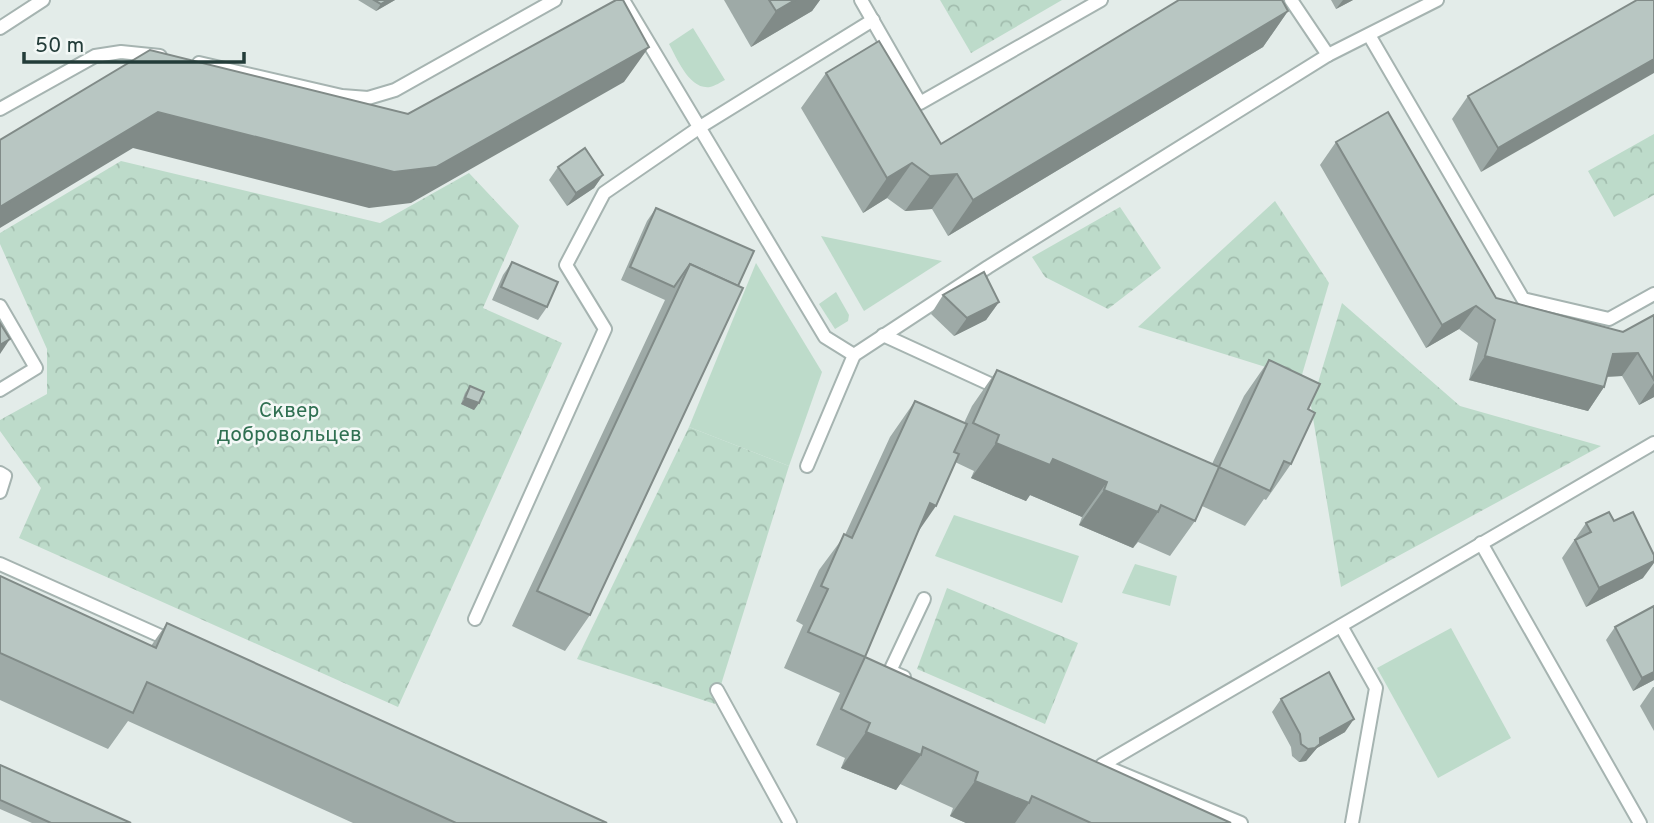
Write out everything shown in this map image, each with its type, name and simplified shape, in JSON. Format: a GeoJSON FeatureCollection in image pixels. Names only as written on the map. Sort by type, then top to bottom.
{"type":"FeatureCollection","features":[{"type":"Feature","properties":{"kind":"lane"},"geometry":{"type":"LineString","coordinates":[[0,28],[43,0]]}},
{"type":"Feature","properties":{"kind":"lane"},"geometry":{"type":"LineString","coordinates":[[0,109],[95,56],[134,53],[176,59],[342,96],[368,98],[395,90],[555,0]]}},
{"type":"Feature","properties":{"kind":"lane"},"geometry":{"type":"LineString","coordinates":[[623,0],[825,337],[854,355]]}},
{"type":"Feature","properties":{"kind":"lane"},"geometry":{"type":"LineString","coordinates":[[861,0],[920,103],[1101,0]]}},
{"type":"Feature","properties":{"kind":"lane"},"geometry":{"type":"LineString","coordinates":[[1292,0],[1328,55]]}},
{"type":"Feature","properties":{"kind":"lane"},"geometry":{"type":"LineString","coordinates":[[807,467],[854,355],[988,267],[1328,55],[1437,0]]}},
{"type":"Feature","properties":{"kind":"lane"},"geometry":{"type":"LineString","coordinates":[[475,619],[605,329],[566,265],[604,193],[699,127],[873,20]]}},
{"type":"Feature","properties":{"kind":"lane"},"geometry":{"type":"LineString","coordinates":[[1369,35],[1523,299],[1609,319],[1654,294]]}},
{"type":"Feature","properties":{"kind":"lane"},"geometry":{"type":"LineString","coordinates":[[0,306],[36,368],[0,390]]}},
{"type":"Feature","properties":{"kind":"lane"},"geometry":{"type":"LineString","coordinates":[[883,335],[1014,395]]}},
{"type":"Feature","properties":{"kind":"lane"},"geometry":{"type":"LineString","coordinates":[[1241,823],[1096,762],[1341,626],[1654,443]]}},
{"type":"Feature","properties":{"kind":"lane"},"geometry":{"type":"LineString","coordinates":[[0,473],[5,476],[0,492]]}},
{"type":"Feature","properties":{"kind":"lane"},"geometry":{"type":"LineString","coordinates":[[1481,544],[1640,823]]}},
{"type":"Feature","properties":{"kind":"lane"},"geometry":{"type":"LineString","coordinates":[[0,564],[191,650]]}},
{"type":"Feature","properties":{"kind":"lane"},"geometry":{"type":"LineString","coordinates":[[915,682],[890,671],[924,599]]}},
{"type":"Feature","properties":{"kind":"lane"},"geometry":{"type":"LineString","coordinates":[[1341,626],[1376,688],[1352,823]]}},
{"type":"Feature","properties":{"kind":"lane"},"geometry":{"type":"LineString","coordinates":[[717,690],[790,823]]}},
{"type":"Feature","properties":{"kind":"green space"},"geometry":{"type":"Polygon","coordinates":[[[940,0],[1062,0],[971,53],[940,0]]]}},
{"type":"Feature","properties":{"kind":"green space"},"geometry":{"type":"Polygon","coordinates":[[[693,28],[725,80],[703,87],[696,84],[680,65],[669,44],[693,28]]]}},
{"type":"Feature","properties":{"kind":"green space"},"geometry":{"type":"Polygon","coordinates":[[[1654,134],[1654,195],[1614,217],[1588,171],[1654,134]]]}},
{"type":"Feature","properties":{"kind":"green space","name":"Сквер добровольцев"},"geometry":{"type":"Polygon","coordinates":[[[121,161],[380,223],[469,173],[519,226],[483,308],[562,343],[398,707],[19,538],[41,488],[0,431],[0,420],[47,394],[47,349],[0,244],[0,233],[121,161]]]}},
{"type":"Feature","properties":{"kind":"green space"},"geometry":{"type":"Polygon","coordinates":[[[1275,201],[1329,283],[1301,378],[1138,327],[1275,201]]]}},
{"type":"Feature","properties":{"kind":"green space"},"geometry":{"type":"Polygon","coordinates":[[[1120,207],[1161,268],[1108,309],[1045,277],[1032,257],[1120,207]]]}},
{"type":"Feature","properties":{"kind":"green space"},"geometry":{"type":"Polygon","coordinates":[[[821,236],[942,261],[864,311],[821,236]]]}},
{"type":"Feature","properties":{"kind":"green space"},"geometry":{"type":"Polygon","coordinates":[[[756,263],[822,372],[789,466],[689,427],[756,263]]]}},
{"type":"Feature","properties":{"kind":"green space"},"geometry":{"type":"Polygon","coordinates":[[[836,292],[849,315],[848,321],[835,329],[819,304],[836,292]]]}},
{"type":"Feature","properties":{"kind":"green space"},"geometry":{"type":"Polygon","coordinates":[[[1342,303],[1460,406],[1601,446],[1341,587],[1311,406],[1342,303]]]}},
{"type":"Feature","properties":{"kind":"green space"},"geometry":{"type":"Polygon","coordinates":[[[689,427],[789,466],[715,704],[577,659],[689,427]]]}},
{"type":"Feature","properties":{"kind":"green space"},"geometry":{"type":"Polygon","coordinates":[[[954,515],[1079,556],[1062,603],[935,556],[954,515]]]}},
{"type":"Feature","properties":{"kind":"green space"},"geometry":{"type":"Polygon","coordinates":[[[1135,564],[1177,576],[1170,606],[1122,593],[1135,564]]]}},
{"type":"Feature","properties":{"kind":"green space"},"geometry":{"type":"Polygon","coordinates":[[[947,588],[1078,643],[1045,724],[917,669],[947,588]]]}},
{"type":"Feature","properties":{"kind":"green space"},"geometry":{"type":"Polygon","coordinates":[[[1451,628],[1511,738],[1438,778],[1377,668],[1451,628]]]}},
{"type":"Feature","properties":{"kind":"building"},"geometry":{"type":"Polygon","coordinates":[[[616,0],[623,0],[649,47],[436,167],[394,172],[158,112],[0,207],[0,140],[150,50],[408,114],[616,0]]]}},
{"type":"Feature","properties":{"kind":"building"},"geometry":{"type":"Polygon","coordinates":[[[769,0],[795,0],[776,11],[769,0]]]}},
{"type":"Feature","properties":{"kind":"building"},"geometry":{"type":"Polygon","coordinates":[[[1179,0],[1282,0],[1288,11],[973,200],[957,174],[930,176],[912,163],[887,178],[826,73],[879,41],[941,144],[1179,0]]]}},
{"type":"Feature","properties":{"kind":"building"},"geometry":{"type":"Polygon","coordinates":[[[1637,0],[1654,0],[1654,59],[1498,148],[1468,96],[1637,0]]]}},
{"type":"Feature","properties":{"kind":"building"},"geometry":{"type":"Polygon","coordinates":[[[1388,112],[1496,298],[1623,332],[1654,315],[1654,380],[1638,353],[1613,354],[1604,387],[1485,356],[1495,320],[1476,306],[1442,325],[1336,142],[1388,112]]]}},
{"type":"Feature","properties":{"kind":"building"},"geometry":{"type":"Polygon","coordinates":[[[585,148],[603,175],[576,193],[558,167],[585,148]]]}},
{"type":"Feature","properties":{"kind":"building"},"geometry":{"type":"Polygon","coordinates":[[[656,208],[754,251],[738,286],[690,264],[674,287],[630,267],[656,208]]]}},
{"type":"Feature","properties":{"kind":"building"},"geometry":{"type":"Polygon","coordinates":[[[512,262],[558,282],[547,307],[501,287],[512,262]]]}},
{"type":"Feature","properties":{"kind":"building"},"geometry":{"type":"Polygon","coordinates":[[[690,264],[743,288],[590,615],[537,591],[690,264]]]}},
{"type":"Feature","properties":{"kind":"building"},"geometry":{"type":"Polygon","coordinates":[[[984,272],[999,302],[967,318],[943,295],[984,272]]]}},
{"type":"Feature","properties":{"kind":"building"},"geometry":{"type":"Polygon","coordinates":[[[0,323],[10,339],[0,345],[0,323]]]}},
{"type":"Feature","properties":{"kind":"building"},"geometry":{"type":"Polygon","coordinates":[[[1269,360],[1320,384],[1308,409],[1315,413],[1291,464],[1284,461],[1270,491],[1219,467],[1269,360]]]}},
{"type":"Feature","properties":{"kind":"building"},"geometry":{"type":"Polygon","coordinates":[[[997,370],[1219,467],[1195,521],[1161,505],[1158,512],[1104,490],[1107,482],[1053,459],[1050,465],[996,443],[999,435],[973,423],[997,370]]]}},
{"type":"Feature","properties":{"kind":"building"},"geometry":{"type":"Polygon","coordinates":[[[470,386],[484,392],[479,403],[465,398],[470,386]]]}},
{"type":"Feature","properties":{"kind":"building"},"geometry":{"type":"Polygon","coordinates":[[[915,401],[967,424],[954,452],[959,454],[936,506],[930,503],[865,657],[808,632],[828,589],[821,586],[844,534],[852,538],[915,401]]]}},
{"type":"Feature","properties":{"kind":"building"},"geometry":{"type":"Polygon","coordinates":[[[1609,512],[1614,521],[1633,512],[1654,555],[1654,561],[1599,588],[1575,540],[1591,532],[1586,523],[1609,512]]]}},
{"type":"Feature","properties":{"kind":"building"},"geometry":{"type":"Polygon","coordinates":[[[0,576],[156,648],[167,623],[607,823],[456,823],[147,682],[133,713],[0,653],[0,576]]]}},
{"type":"Feature","properties":{"kind":"building"},"geometry":{"type":"Polygon","coordinates":[[[1654,606],[1654,672],[1642,678],[1615,627],[1654,606]]]}},
{"type":"Feature","properties":{"kind":"building"},"geometry":{"type":"Polygon","coordinates":[[[865,657],[1231,823],[1091,823],[1032,796],[1029,803],[975,781],[978,772],[923,747],[921,755],[866,732],[870,723],[841,709],[865,657]]]}},
{"type":"Feature","properties":{"kind":"building"},"geometry":{"type":"Polygon","coordinates":[[[1329,672],[1354,719],[1320,738],[1320,744],[1315,748],[1308,749],[1301,744],[1300,734],[1281,699],[1329,672]]]}},
{"type":"Feature","properties":{"kind":"building"},"geometry":{"type":"Polygon","coordinates":[[[0,765],[131,823],[51,823],[0,800],[0,765]]]}}]}
